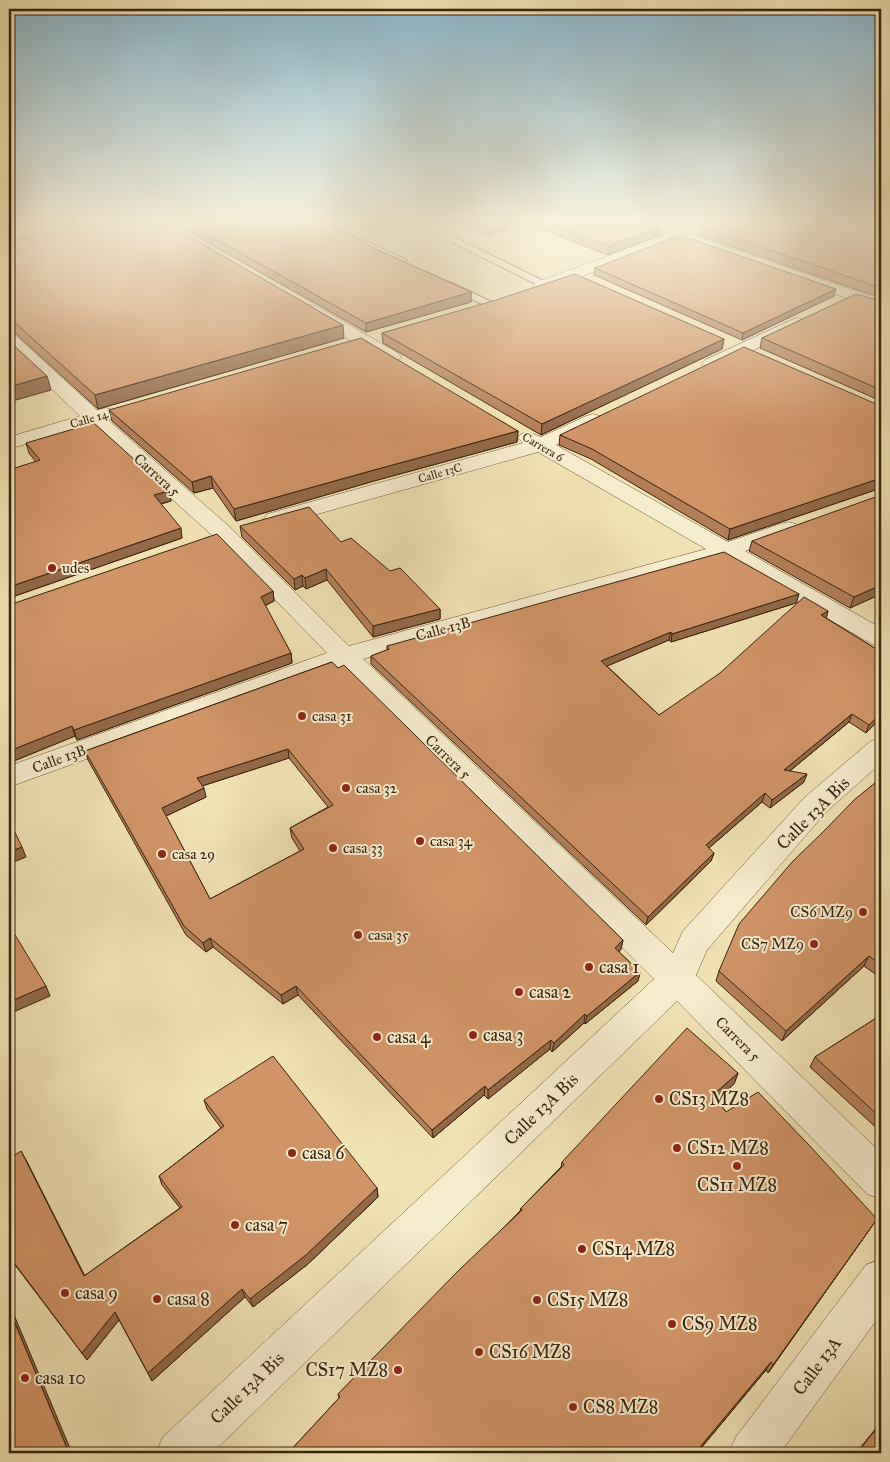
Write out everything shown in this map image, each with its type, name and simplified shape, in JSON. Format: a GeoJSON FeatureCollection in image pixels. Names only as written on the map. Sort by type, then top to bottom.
{"type":"FeatureCollection","features":[{"type":"Feature","properties":{"kind":"street"},"geometry":{"type":"LineString","coordinates":[[840,290],[881,305]]}},
{"type":"Feature","properties":{"kind":"street"},"geometry":{"type":"LineString","coordinates":[[690,374],[854,295]]}},
{"type":"Feature","properties":{"kind":"street"},"geometry":{"type":"LineString","coordinates":[[470,310],[508,298]]}},
{"type":"Feature","properties":{"kind":"street"},"geometry":{"type":"LineString","coordinates":[[295,301],[406,366]]}},
{"type":"Feature","properties":{"kind":"street"},"geometry":{"type":"LineString","coordinates":[[346,346],[384,335]]}},
{"type":"Feature","properties":{"kind":"street","name":"Carrera 5"},"geometry":{"type":"LineString","coordinates":[[9,339],[93,417],[231,532],[344,656],[678,979],[881,1180]]}},
{"type":"Feature","properties":{"kind":"street","name":"Calle 14"},"geometry":{"type":"LineString","coordinates":[[9,443],[121,409]]}},
{"type":"Feature","properties":{"kind":"street","name":"Calle 13C"},"geometry":{"type":"LineString","coordinates":[[231,532],[540,445],[610,412]]}},
{"type":"Feature","properties":{"kind":"street","name":"Carrera 6"},"geometry":{"type":"LineString","coordinates":[[515,430],[881,638]]}},
{"type":"Feature","properties":{"kind":"street","name":"Calle 13B"},"geometry":{"type":"LineString","coordinates":[[9,777],[344,656],[726,550],[808,521]]}},
{"type":"Feature","properties":{"kind":"street","name":"Calle 13A Bis"},"geometry":{"type":"LineString","coordinates":[[179,1453],[678,979],[695,941],[815,805],[881,748]]}},
{"type":"Feature","properties":{"kind":"street","name":"Calle 13A"},"geometry":{"type":"LineString","coordinates":[[752,1453],[881,1280]]}},
{"type":"Feature","properties":{"kind":"lane"},"geometry":{"type":"LineString","coordinates":[[460,290],[489,304]]}},
{"type":"Feature","properties":{"kind":"building"},"geometry":{"type":"Polygon","coordinates":[[[9,290],[283,290],[343,325],[95,395],[13,321],[9,320],[9,290]]]}},
{"type":"Feature","properties":{"kind":"building"},"geometry":{"type":"Polygon","coordinates":[[[307,290],[467,290],[471,292],[366,323],[307,290]]]}},
{"type":"Feature","properties":{"kind":"building"},"geometry":{"type":"Polygon","coordinates":[[[526,290],[612,290],[724,339],[542,424],[382,333],[526,290]]]}},
{"type":"Feature","properties":{"kind":"building"},"geometry":{"type":"Polygon","coordinates":[[[646,290],[833,290],[743,333],[646,290]]]}},
{"type":"Feature","properties":{"kind":"building"},"geometry":{"type":"Polygon","coordinates":[[[856,294],[881,301],[881,390],[762,338],[856,294]]]}},
{"type":"Feature","properties":{"kind":"building"},"geometry":{"type":"Polygon","coordinates":[[[361,338],[518,431],[234,509],[211,476],[192,482],[109,410],[361,338]]]}},
{"type":"Feature","properties":{"kind":"building"},"geometry":{"type":"Polygon","coordinates":[[[9,341],[47,376],[9,387],[9,341]]]}},
{"type":"Feature","properties":{"kind":"building"},"geometry":{"type":"Polygon","coordinates":[[[744,347],[881,406],[881,478],[730,529],[592,449],[560,435],[744,347]]]}},
{"type":"Feature","properties":{"kind":"building"},"geometry":{"type":"Polygon","coordinates":[[[94,423],[169,491],[154,495],[181,528],[9,587],[9,470],[40,460],[26,443],[94,423]]]}},
{"type":"Feature","properties":{"kind":"building"},"geometry":{"type":"Polygon","coordinates":[[[881,495],[881,585],[854,597],[752,541],[881,495]]]}},
{"type":"Feature","properties":{"kind":"building"},"geometry":{"type":"Polygon","coordinates":[[[309,507],[341,542],[351,538],[390,571],[400,568],[440,609],[373,626],[326,569],[305,578],[302,575],[294,579],[240,526],[309,507]]]}},
{"type":"Feature","properties":{"kind":"building"},"geometry":{"type":"Polygon","coordinates":[[[217,534],[273,591],[261,597],[291,653],[74,730],[72,726],[9,751],[9,605],[217,534]]]}},
{"type":"Feature","properties":{"kind":"building"},"geometry":{"type":"Polygon","coordinates":[[[724,552],[799,594],[672,634],[671,632],[601,661],[659,715],[720,673],[804,597],[828,611],[821,615],[881,652],[881,713],[869,725],[852,714],[784,770],[807,774],[772,800],[765,793],[706,845],[714,853],[648,917],[371,656],[389,649],[387,646],[724,552]]]}},
{"type":"Feature","properties":{"kind":"building"},"geometry":{"type":"Polygon","coordinates":[[[332,662],[338,668],[344,665],[623,940],[615,948],[640,972],[587,1016],[585,1014],[554,1043],[551,1040],[488,1090],[485,1086],[432,1130],[296,986],[281,995],[210,938],[203,943],[184,926],[85,751],[332,662]],[[288,749],[197,778],[204,788],[162,808],[210,899],[304,849],[290,828],[333,805],[288,749]]]}},
{"type":"Feature","properties":{"kind":"building"},"geometry":{"type":"Polygon","coordinates":[[[881,778],[881,965],[869,956],[786,1031],[719,971],[739,924],[793,861],[854,800],[881,778]]]}},
{"type":"Feature","properties":{"kind":"building"},"geometry":{"type":"Polygon","coordinates":[[[9,820],[22,847],[9,852],[9,820]]]}},
{"type":"Feature","properties":{"kind":"building"},"geometry":{"type":"Polygon","coordinates":[[[9,925],[46,986],[9,1002],[9,925]]]}},
{"type":"Feature","properties":{"kind":"building"},"geometry":{"type":"Polygon","coordinates":[[[881,1015],[881,1118],[815,1057],[881,1015]]]}},
{"type":"Feature","properties":{"kind":"building"},"geometry":{"type":"Polygon","coordinates":[[[687,1028],[738,1073],[713,1095],[726,1112],[758,1092],[877,1219],[773,1365],[771,1362],[695,1453],[288,1453],[340,1397],[338,1394],[458,1271],[522,1210],[521,1208],[564,1165],[562,1162],[687,1028]]]}},
{"type":"Feature","properties":{"kind":"building"},"geometry":{"type":"Polygon","coordinates":[[[273,1056],[377,1188],[306,1255],[250,1299],[242,1289],[148,1373],[115,1312],[82,1353],[9,1256],[9,1159],[21,1151],[84,1276],[182,1207],[159,1176],[224,1126],[204,1100],[273,1056]]]}},
{"type":"Feature","properties":{"kind":"building","name":"casa 10"},"geometry":{"type":"Polygon","coordinates":[[[9,1309],[69,1453],[9,1453],[9,1309]]]}},
{"type":"Feature","properties":{"kind":"building"},"geometry":{"type":"Polygon","coordinates":[[[881,1423],[881,1453],[857,1453],[881,1423]]]}},
{"type":"Feature","properties":{"kind":"place","name":"udes"},"geometry":{"type":"Point","coordinates":[52,568]}},
{"type":"Feature","properties":{"kind":"place","name":"casa 31"},"geometry":{"type":"Point","coordinates":[302,716]}},
{"type":"Feature","properties":{"kind":"place","name":"casa 32"},"geometry":{"type":"Point","coordinates":[346,788]}},
{"type":"Feature","properties":{"kind":"place","name":"casa 34"},"geometry":{"type":"Point","coordinates":[420,841]}},
{"type":"Feature","properties":{"kind":"place","name":"casa 33"},"geometry":{"type":"Point","coordinates":[333,848]}},
{"type":"Feature","properties":{"kind":"place","name":"casa 29"},"geometry":{"type":"Point","coordinates":[162,854]}},
{"type":"Feature","properties":{"kind":"place","name":"CS6 MZ9"},"geometry":{"type":"Point","coordinates":[863,912]}},
{"type":"Feature","properties":{"kind":"place","name":"casa 35"},"geometry":{"type":"Point","coordinates":[358,935]}},
{"type":"Feature","properties":{"kind":"place","name":"CS7 MZ9"},"geometry":{"type":"Point","coordinates":[814,944]}},
{"type":"Feature","properties":{"kind":"place","name":"casa 1"},"geometry":{"type":"Point","coordinates":[589,967]}},
{"type":"Feature","properties":{"kind":"place","name":"casa 2"},"geometry":{"type":"Point","coordinates":[519,992]}},
{"type":"Feature","properties":{"kind":"place","name":"casa 3"},"geometry":{"type":"Point","coordinates":[473,1035]}},
{"type":"Feature","properties":{"kind":"place","name":"casa 4"},"geometry":{"type":"Point","coordinates":[377,1037]}},
{"type":"Feature","properties":{"kind":"place","name":"CS13 MZ8"},"geometry":{"type":"Point","coordinates":[659,1099]}},
{"type":"Feature","properties":{"kind":"place","name":"CS12 MZ8"},"geometry":{"type":"Point","coordinates":[677,1148]}},
{"type":"Feature","properties":{"kind":"place","name":"casa 6"},"geometry":{"type":"Point","coordinates":[292,1153]}},
{"type":"Feature","properties":{"kind":"place","name":"CS11 MZ8"},"geometry":{"type":"Point","coordinates":[737,1166]}},
{"type":"Feature","properties":{"kind":"place","name":"casa 7"},"geometry":{"type":"Point","coordinates":[235,1225]}},
{"type":"Feature","properties":{"kind":"place","name":"CS14 MZ8"},"geometry":{"type":"Point","coordinates":[582,1249]}},
{"type":"Feature","properties":{"kind":"place","name":"casa 9"},"geometry":{"type":"Point","coordinates":[65,1293]}},
{"type":"Feature","properties":{"kind":"place","name":"casa 8"},"geometry":{"type":"Point","coordinates":[157,1299]}},
{"type":"Feature","properties":{"kind":"place","name":"CS15 MZ8"},"geometry":{"type":"Point","coordinates":[537,1300]}},
{"type":"Feature","properties":{"kind":"place","name":"CS9 MZ8"},"geometry":{"type":"Point","coordinates":[672,1324]}},
{"type":"Feature","properties":{"kind":"place","name":"CS16 MZ8"},"geometry":{"type":"Point","coordinates":[479,1352]}},
{"type":"Feature","properties":{"kind":"place","name":"CS17 MZ8"},"geometry":{"type":"Point","coordinates":[398,1370]}},
{"type":"Feature","properties":{"kind":"place","name":"casa 10"},"geometry":{"type":"Point","coordinates":[25,1378]}},
{"type":"Feature","properties":{"kind":"place","name":"CS8 MZ8"},"geometry":{"type":"Point","coordinates":[573,1407]}}]}
